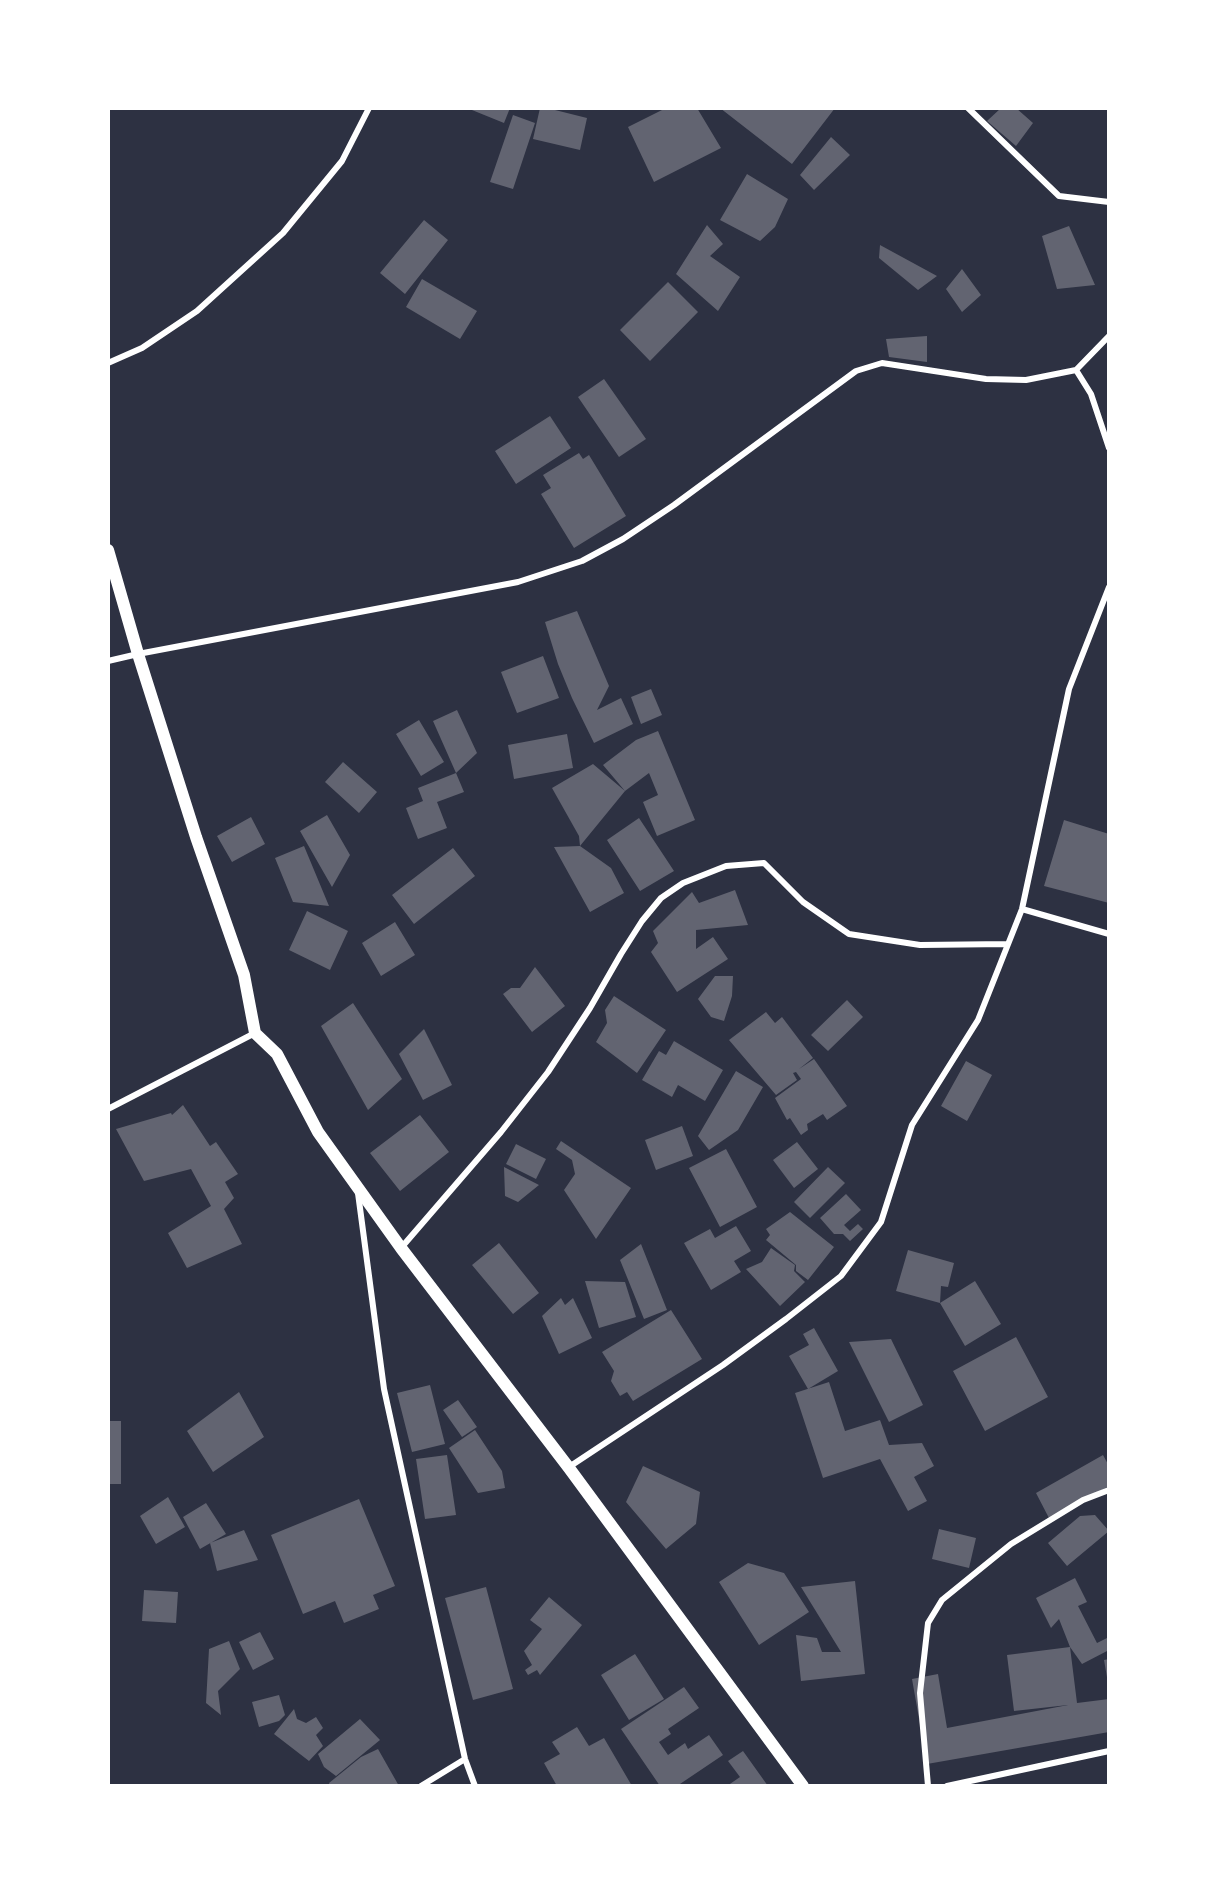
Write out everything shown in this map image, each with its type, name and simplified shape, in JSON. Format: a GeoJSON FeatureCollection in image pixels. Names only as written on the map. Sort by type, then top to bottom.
{"type":"FeatureCollection","features":[{"type":"Feature","properties":{"kind":"main road"},"geometry":{"type":"LineString","coordinates":[[108,550],[138,654],[196,837],[244,975],[255,1033],[277,1054],[318,1132],[401,1248],[569,1468],[803,1786]]}},
{"type":"Feature","properties":{"kind":"street"},"geometry":{"type":"LineString","coordinates":[[108,363],[142,348],[197,311],[283,234],[342,161],[369,108]]}},
{"type":"Feature","properties":{"kind":"street"},"geometry":{"type":"LineString","coordinates":[[968,108],[1059,196],[1109,202]]}},
{"type":"Feature","properties":{"kind":"street"},"geometry":{"type":"LineString","coordinates":[[108,661],[518,582],[582,561],[623,539],[674,505],[856,371],[882,363],[986,379],[1026,380],[1076,370],[1109,336]]}},
{"type":"Feature","properties":{"kind":"street"},"geometry":{"type":"LineString","coordinates":[[1076,370],[1091,394],[1109,448]]}},
{"type":"Feature","properties":{"kind":"street"},"geometry":{"type":"LineString","coordinates":[[569,1468],[723,1365],[841,1276],[881,1222],[912,1125],[978,1020],[1022,909],[1068,689],[1109,587]]}},
{"type":"Feature","properties":{"kind":"street"},"geometry":{"type":"LineString","coordinates":[[401,1248],[501,1132],[548,1072],[590,1008],[642,921],[661,898],[683,883],[726,866],[764,863],[803,902],[849,934],[920,945],[1008,944]]}},
{"type":"Feature","properties":{"kind":"street"},"geometry":{"type":"LineString","coordinates":[[1022,909],[1109,934]]}},
{"type":"Feature","properties":{"kind":"street"},"geometry":{"type":"LineString","coordinates":[[108,1108],[255,1033]]}},
{"type":"Feature","properties":{"kind":"street"},"geometry":{"type":"LineString","coordinates":[[357,1185],[384,1389],[465,1759],[475,1786]]}},
{"type":"Feature","properties":{"kind":"street"},"geometry":{"type":"LineString","coordinates":[[928,1786],[920,1694],[928,1623],[942,1600],[1011,1544],[1083,1500],[1109,1490]]}},
{"type":"Feature","properties":{"kind":"street"},"geometry":{"type":"LineString","coordinates":[[947,1786],[1109,1751]]}},
{"type":"Feature","properties":{"kind":"street"},"geometry":{"type":"LineString","coordinates":[[421,1786],[465,1759]]}},
{"type":"Feature","properties":{"kind":"building"},"geometry":{"type":"Polygon","coordinates":[[[467,108],[510,108],[504,123],[467,108]]]}},
{"type":"Feature","properties":{"kind":"building"},"geometry":{"type":"Polygon","coordinates":[[[540,108],[587,118],[580,150],[533,139],[540,108]]]}},
{"type":"Feature","properties":{"kind":"building"},"geometry":{"type":"Polygon","coordinates":[[[666,108],[697,108],[721,148],[654,182],[628,127],[666,108]]]}},
{"type":"Feature","properties":{"kind":"building"},"geometry":{"type":"Polygon","coordinates":[[[720,108],[835,108],[792,164],[720,108]]]}},
{"type":"Feature","properties":{"kind":"building"},"geometry":{"type":"Polygon","coordinates":[[[1001,108],[1016,108],[1033,123],[1016,146],[987,121],[1001,108]]]}},
{"type":"Feature","properties":{"kind":"building"},"geometry":{"type":"Polygon","coordinates":[[[513,115],[535,123],[513,189],[490,182],[513,115]]]}},
{"type":"Feature","properties":{"kind":"building"},"geometry":{"type":"Polygon","coordinates":[[[831,137],[850,155],[814,190],[800,175],[831,137]]]}},
{"type":"Feature","properties":{"kind":"building"},"geometry":{"type":"Polygon","coordinates":[[[747,174],[788,199],[775,227],[760,241],[720,220],[747,174]]]}},
{"type":"Feature","properties":{"kind":"building"},"geometry":{"type":"Polygon","coordinates":[[[424,220],[448,240],[405,294],[380,273],[424,220]]]}},
{"type":"Feature","properties":{"kind":"building"},"geometry":{"type":"Polygon","coordinates":[[[707,225],[723,244],[710,256],[740,277],[718,311],[676,274],[707,225]]]}},
{"type":"Feature","properties":{"kind":"building"},"geometry":{"type":"Polygon","coordinates":[[[1069,226],[1095,285],[1057,289],[1042,236],[1069,226]]]}},
{"type":"Feature","properties":{"kind":"building"},"geometry":{"type":"Polygon","coordinates":[[[880,245],[937,276],[918,290],[879,258],[880,245]]]}},
{"type":"Feature","properties":{"kind":"building"},"geometry":{"type":"Polygon","coordinates":[[[962,269],[981,295],[962,312],[946,289],[962,269]]]}},
{"type":"Feature","properties":{"kind":"building"},"geometry":{"type":"Polygon","coordinates":[[[422,279],[477,311],[460,339],[406,307],[422,279]]]}},
{"type":"Feature","properties":{"kind":"building"},"geometry":{"type":"Polygon","coordinates":[[[668,282],[698,312],[650,361],[620,330],[668,282]]]}},
{"type":"Feature","properties":{"kind":"building"},"geometry":{"type":"Polygon","coordinates":[[[927,336],[927,362],[889,357],[886,339],[927,336]]]}},
{"type":"Feature","properties":{"kind":"building"},"geometry":{"type":"Polygon","coordinates":[[[604,379],[646,439],[619,457],[578,397],[604,379]]]}},
{"type":"Feature","properties":{"kind":"building"},"geometry":{"type":"Polygon","coordinates":[[[550,416],[571,448],[516,484],[495,451],[550,416]]]}},
{"type":"Feature","properties":{"kind":"building"},"geometry":{"type":"Polygon","coordinates":[[[579,453],[583,459],[589,455],[626,516],[574,548],[541,494],[551,488],[543,475],[579,453]]]}},
{"type":"Feature","properties":{"kind":"building"},"geometry":{"type":"Polygon","coordinates":[[[577,611],[609,686],[597,710],[621,698],[633,724],[594,743],[558,664],[545,622],[577,611]]]}},
{"type":"Feature","properties":{"kind":"building"},"geometry":{"type":"Polygon","coordinates":[[[543,656],[559,698],[517,713],[501,672],[543,656]]]}},
{"type":"Feature","properties":{"kind":"building"},"geometry":{"type":"Polygon","coordinates":[[[651,689],[662,715],[641,724],[631,697],[651,689]]]}},
{"type":"Feature","properties":{"kind":"building"},"geometry":{"type":"Polygon","coordinates":[[[457,710],[477,753],[456,773],[433,721],[457,710]]]}},
{"type":"Feature","properties":{"kind":"building"},"geometry":{"type":"Polygon","coordinates":[[[419,720],[444,762],[421,776],[396,734],[419,720]]]}},
{"type":"Feature","properties":{"kind":"building"},"geometry":{"type":"Polygon","coordinates":[[[658,731],[695,820],[657,836],[643,802],[658,795],[649,773],[625,791],[603,765],[636,740],[658,731]]]}},
{"type":"Feature","properties":{"kind":"building"},"geometry":{"type":"Polygon","coordinates":[[[567,734],[573,768],[514,779],[508,745],[567,734]]]}},
{"type":"Feature","properties":{"kind":"building"},"geometry":{"type":"Polygon","coordinates":[[[343,762],[377,792],[359,813],[325,782],[343,762]]]}},
{"type":"Feature","properties":{"kind":"building"},"geometry":{"type":"Polygon","coordinates":[[[593,764],[625,791],[580,846],[579,836],[552,788],[593,764]]]}},
{"type":"Feature","properties":{"kind":"building"},"geometry":{"type":"Polygon","coordinates":[[[456,773],[464,792],[437,802],[447,828],[418,839],[406,808],[423,801],[418,788],[456,773]]]}},
{"type":"Feature","properties":{"kind":"building"},"geometry":{"type":"Polygon","coordinates":[[[327,815],[350,855],[332,887],[300,831],[327,815]]]}},
{"type":"Feature","properties":{"kind":"building"},"geometry":{"type":"Polygon","coordinates":[[[251,817],[265,844],[232,862],[217,836],[251,817]]]}},
{"type":"Feature","properties":{"kind":"building"},"geometry":{"type":"Polygon","coordinates":[[[639,818],[674,871],[640,891],[607,840],[639,818]]]}},
{"type":"Feature","properties":{"kind":"building"},"geometry":{"type":"Polygon","coordinates":[[[1064,820],[1109,834],[1109,903],[1044,886],[1064,820]]]}},
{"type":"Feature","properties":{"kind":"building"},"geometry":{"type":"Polygon","coordinates":[[[304,846],[329,906],[293,902],[275,858],[304,846]]]}},
{"type":"Feature","properties":{"kind":"building"},"geometry":{"type":"Polygon","coordinates":[[[580,846],[611,868],[624,893],[590,912],[554,847],[580,846]]]}},
{"type":"Feature","properties":{"kind":"building"},"geometry":{"type":"Polygon","coordinates":[[[453,848],[475,876],[414,924],[392,895],[453,848]]]}},
{"type":"Feature","properties":{"kind":"building"},"geometry":{"type":"Polygon","coordinates":[[[735,890],[748,925],[696,930],[696,949],[713,937],[728,959],[677,992],[651,952],[658,943],[653,931],[692,892],[699,903],[735,890]]]}},
{"type":"Feature","properties":{"kind":"building"},"geometry":{"type":"Polygon","coordinates":[[[307,911],[348,931],[330,970],[289,950],[307,911]]]}},
{"type":"Feature","properties":{"kind":"building"},"geometry":{"type":"Polygon","coordinates":[[[395,922],[415,955],[381,976],[362,943],[395,922]]]}},
{"type":"Feature","properties":{"kind":"building"},"geometry":{"type":"Polygon","coordinates":[[[535,967],[565,1006],[532,1032],[503,994],[511,988],[520,988],[535,967]]]}},
{"type":"Feature","properties":{"kind":"building"},"geometry":{"type":"Polygon","coordinates":[[[715,976],[733,976],[732,996],[724,1021],[711,1017],[698,999],[715,976]]]}},
{"type":"Feature","properties":{"kind":"building"},"geometry":{"type":"Polygon","coordinates":[[[614,996],[666,1030],[637,1073],[596,1042],[607,1023],[605,1010],[614,996]]]}},
{"type":"Feature","properties":{"kind":"building"},"geometry":{"type":"Polygon","coordinates":[[[847,1000],[863,1017],[828,1051],[811,1035],[847,1000]]]}},
{"type":"Feature","properties":{"kind":"building"},"geometry":{"type":"Polygon","coordinates":[[[353,1003],[402,1079],[368,1110],[321,1026],[353,1003]]]}},
{"type":"Feature","properties":{"kind":"building"},"geometry":{"type":"Polygon","coordinates":[[[766,1012],[775,1023],[782,1017],[813,1058],[799,1069],[814,1059],[847,1106],[827,1120],[823,1114],[807,1124],[808,1130],[801,1135],[790,1118],[787,1120],[775,1098],[801,1079],[796,1072],[793,1073],[797,1080],[776,1095],[729,1040],[766,1012]]]}},
{"type":"Feature","properties":{"kind":"building"},"geometry":{"type":"Polygon","coordinates":[[[424,1029],[452,1085],[423,1100],[399,1054],[424,1029]]]}},
{"type":"Feature","properties":{"kind":"building"},"geometry":{"type":"Polygon","coordinates":[[[674,1041],[723,1070],[705,1101],[678,1085],[672,1097],[642,1080],[659,1051],[666,1055],[674,1041]]]}},
{"type":"Feature","properties":{"kind":"building"},"geometry":{"type":"Polygon","coordinates":[[[966,1061],[992,1075],[967,1121],[941,1106],[966,1061]]]}},
{"type":"Feature","properties":{"kind":"building"},"geometry":{"type":"Polygon","coordinates":[[[736,1071],[763,1087],[738,1130],[709,1150],[698,1136],[736,1071]]]}},
{"type":"Feature","properties":{"kind":"building"},"geometry":{"type":"Polygon","coordinates":[[[183,1105],[210,1146],[216,1142],[238,1174],[225,1182],[234,1198],[224,1209],[242,1244],[187,1268],[168,1233],[211,1206],[191,1169],[144,1181],[116,1129],[171,1113],[172,1115],[183,1105]]]}},
{"type":"Feature","properties":{"kind":"building"},"geometry":{"type":"Polygon","coordinates":[[[420,1115],[449,1152],[400,1191],[370,1153],[420,1115]]]}},
{"type":"Feature","properties":{"kind":"building"},"geometry":{"type":"Polygon","coordinates":[[[682,1126],[693,1156],[656,1170],[645,1140],[682,1126]]]}},
{"type":"Feature","properties":{"kind":"building"},"geometry":{"type":"Polygon","coordinates":[[[561,1141],[631,1188],[596,1239],[564,1190],[575,1174],[572,1160],[556,1149],[561,1141]]]}},
{"type":"Feature","properties":{"kind":"building"},"geometry":{"type":"Polygon","coordinates":[[[797,1142],[818,1169],[794,1188],[773,1160],[797,1142]]]}},
{"type":"Feature","properties":{"kind":"building"},"geometry":{"type":"Polygon","coordinates":[[[516,1144],[546,1159],[536,1179],[506,1164],[516,1144]]]}},
{"type":"Feature","properties":{"kind":"building"},"geometry":{"type":"Polygon","coordinates":[[[726,1149],[757,1207],[720,1227],[689,1168],[726,1149]]]}},
{"type":"Feature","properties":{"kind":"building"},"geometry":{"type":"Polygon","coordinates":[[[504,1167],[539,1185],[518,1202],[505,1196],[504,1167]]]}},
{"type":"Feature","properties":{"kind":"building"},"geometry":{"type":"Polygon","coordinates":[[[828,1167],[845,1183],[810,1218],[794,1202],[828,1167]]]}},
{"type":"Feature","properties":{"kind":"building"},"geometry":{"type":"Polygon","coordinates":[[[846,1194],[861,1210],[844,1225],[850,1231],[858,1224],[863,1229],[850,1241],[843,1234],[834,1234],[820,1218],[846,1194]]]}},
{"type":"Feature","properties":{"kind":"building"},"geometry":{"type":"Polygon","coordinates":[[[790,1212],[834,1247],[808,1280],[796,1271],[796,1265],[766,1240],[770,1235],[766,1229],[790,1212]]]}},
{"type":"Feature","properties":{"kind":"building"},"geometry":{"type":"Polygon","coordinates":[[[736,1226],[751,1251],[734,1261],[741,1272],[711,1290],[684,1243],[710,1229],[715,1238],[736,1226]]]}},
{"type":"Feature","properties":{"kind":"building"},"geometry":{"type":"Polygon","coordinates":[[[499,1243],[539,1293],[513,1314],[472,1265],[499,1243]]]}},
{"type":"Feature","properties":{"kind":"building"},"geometry":{"type":"Polygon","coordinates":[[[641,1244],[667,1310],[644,1319],[620,1260],[641,1244]]]}},
{"type":"Feature","properties":{"kind":"building"},"geometry":{"type":"Polygon","coordinates":[[[771,1248],[795,1265],[794,1271],[805,1282],[780,1306],[746,1269],[762,1262],[771,1248]]]}},
{"type":"Feature","properties":{"kind":"building"},"geometry":{"type":"Polygon","coordinates":[[[908,1250],[954,1263],[948,1287],[941,1286],[940,1303],[896,1291],[908,1250]]]}},
{"type":"Feature","properties":{"kind":"building"},"geometry":{"type":"Polygon","coordinates":[[[585,1281],[625,1282],[636,1317],[599,1328],[585,1281]]]}},
{"type":"Feature","properties":{"kind":"building"},"geometry":{"type":"Polygon","coordinates":[[[975,1281],[1001,1324],[965,1346],[940,1303],[975,1281]]]}},
{"type":"Feature","properties":{"kind":"building"},"geometry":{"type":"Polygon","coordinates":[[[561,1298],[565,1305],[573,1298],[592,1338],[559,1354],[542,1316],[561,1298]]]}},
{"type":"Feature","properties":{"kind":"building"},"geometry":{"type":"Polygon","coordinates":[[[671,1310],[702,1359],[633,1401],[627,1392],[620,1396],[611,1381],[614,1371],[602,1352],[671,1310]]]}},
{"type":"Feature","properties":{"kind":"building"},"geometry":{"type":"Polygon","coordinates":[[[814,1328],[838,1371],[808,1389],[789,1356],[809,1345],[803,1334],[814,1328]]]}},
{"type":"Feature","properties":{"kind":"building"},"geometry":{"type":"Polygon","coordinates":[[[1016,1337],[1048,1397],[985,1431],[953,1371],[1016,1337]]]}},
{"type":"Feature","properties":{"kind":"building"},"geometry":{"type":"Polygon","coordinates":[[[891,1339],[923,1405],[889,1422],[849,1342],[891,1339]]]}},
{"type":"Feature","properties":{"kind":"building"},"geometry":{"type":"Polygon","coordinates":[[[829,1382],[845,1431],[880,1420],[889,1445],[922,1443],[934,1466],[914,1477],[927,1501],[908,1511],[880,1459],[823,1478],[795,1393],[829,1382]]]}},
{"type":"Feature","properties":{"kind":"building"},"geometry":{"type":"Polygon","coordinates":[[[430,1385],[445,1444],[412,1452],[397,1393],[430,1385]]]}},
{"type":"Feature","properties":{"kind":"building"},"geometry":{"type":"Polygon","coordinates":[[[239,1392],[264,1437],[213,1472],[187,1431],[239,1392]]]}},
{"type":"Feature","properties":{"kind":"building"},"geometry":{"type":"Polygon","coordinates":[[[458,1400],[477,1427],[462,1437],[443,1410],[458,1400]]]}},
{"type":"Feature","properties":{"kind":"building"},"geometry":{"type":"Polygon","coordinates":[[[108,1421],[121,1421],[121,1484],[108,1484],[108,1421]]]}},
{"type":"Feature","properties":{"kind":"building"},"geometry":{"type":"Polygon","coordinates":[[[475,1430],[502,1471],[505,1488],[478,1493],[449,1448],[475,1430]]]}},
{"type":"Feature","properties":{"kind":"building"},"geometry":{"type":"Polygon","coordinates":[[[447,1455],[456,1515],[425,1519],[416,1459],[447,1455]]]}},
{"type":"Feature","properties":{"kind":"building"},"geometry":{"type":"Polygon","coordinates":[[[1103,1455],[1109,1466],[1109,1486],[1050,1520],[1036,1493],[1103,1455]]]}},
{"type":"Feature","properties":{"kind":"building"},"geometry":{"type":"Polygon","coordinates":[[[643,1466],[700,1492],[696,1524],[666,1549],[626,1502],[643,1466]]]}},
{"type":"Feature","properties":{"kind":"building"},"geometry":{"type":"Polygon","coordinates":[[[168,1497],[185,1527],[156,1544],[140,1516],[168,1497]]]}},
{"type":"Feature","properties":{"kind":"building"},"geometry":{"type":"Polygon","coordinates":[[[359,1499],[395,1586],[373,1595],[379,1609],[344,1623],[335,1601],[303,1614],[271,1535],[359,1499]]]}},
{"type":"Feature","properties":{"kind":"building"},"geometry":{"type":"Polygon","coordinates":[[[206,1503],[226,1534],[200,1549],[183,1517],[206,1503]]]}},
{"type":"Feature","properties":{"kind":"building"},"geometry":{"type":"Polygon","coordinates":[[[1095,1515],[1109,1531],[1067,1566],[1048,1543],[1080,1516],[1095,1515]]]}},
{"type":"Feature","properties":{"kind":"building"},"geometry":{"type":"Polygon","coordinates":[[[939,1529],[976,1538],[969,1568],[932,1559],[939,1529]]]}},
{"type":"Feature","properties":{"kind":"building"},"geometry":{"type":"Polygon","coordinates":[[[244,1530],[258,1560],[217,1571],[210,1543],[244,1530]]]}},
{"type":"Feature","properties":{"kind":"building"},"geometry":{"type":"Polygon","coordinates":[[[748,1563],[784,1573],[809,1612],[759,1645],[719,1582],[748,1563]]]}},
{"type":"Feature","properties":{"kind":"building"},"geometry":{"type":"Polygon","coordinates":[[[1075,1578],[1087,1602],[1078,1606],[1097,1643],[1109,1637],[1109,1650],[1082,1664],[1070,1647],[1059,1619],[1051,1628],[1036,1598],[1075,1578]]]}},
{"type":"Feature","properties":{"kind":"building"},"geometry":{"type":"Polygon","coordinates":[[[855,1581],[865,1674],[801,1681],[796,1635],[817,1638],[822,1652],[841,1652],[801,1587],[855,1581]]]}},
{"type":"Feature","properties":{"kind":"building"},"geometry":{"type":"Polygon","coordinates":[[[486,1587],[513,1689],[473,1700],[445,1598],[486,1587]]]}},
{"type":"Feature","properties":{"kind":"building"},"geometry":{"type":"Polygon","coordinates":[[[144,1590],[178,1592],[176,1623],[142,1621],[144,1590]]]}},
{"type":"Feature","properties":{"kind":"building"},"geometry":{"type":"Polygon","coordinates":[[[549,1597],[582,1625],[540,1675],[537,1670],[528,1675],[525,1670],[532,1665],[524,1651],[542,1629],[530,1620],[549,1597]]]}},
{"type":"Feature","properties":{"kind":"building"},"geometry":{"type":"Polygon","coordinates":[[[260,1632],[274,1659],[253,1670],[239,1642],[260,1632]]]}},
{"type":"Feature","properties":{"kind":"building"},"geometry":{"type":"Polygon","coordinates":[[[229,1641],[240,1669],[218,1691],[221,1715],[206,1703],[209,1649],[229,1641]]]}},
{"type":"Feature","properties":{"kind":"building"},"geometry":{"type":"Polygon","coordinates":[[[1070,1647],[1077,1703],[1109,1699],[1109,1732],[927,1764],[912,1679],[938,1674],[947,1728],[1068,1705],[1014,1711],[1007,1655],[1070,1647]]]}},
{"type":"Feature","properties":{"kind":"building"},"geometry":{"type":"Polygon","coordinates":[[[635,1654],[664,1699],[629,1720],[601,1675],[635,1654]]]}},
{"type":"Feature","properties":{"kind":"building"},"geometry":{"type":"Polygon","coordinates":[[[1109,1659],[1109,1683],[1108,1683],[1104,1660],[1109,1659]]]}},
{"type":"Feature","properties":{"kind":"building"},"geometry":{"type":"Polygon","coordinates":[[[684,1687],[699,1708],[668,1729],[671,1734],[659,1742],[668,1755],[685,1743],[688,1749],[709,1735],[723,1755],[677,1786],[660,1786],[621,1729],[684,1687]]]}},
{"type":"Feature","properties":{"kind":"building"},"geometry":{"type":"Polygon","coordinates":[[[279,1695],[285,1715],[279,1721],[259,1727],[252,1702],[279,1695]]]}},
{"type":"Feature","properties":{"kind":"building"},"geometry":{"type":"Polygon","coordinates":[[[294,1709],[297,1719],[306,1723],[316,1717],[323,1728],[316,1735],[323,1746],[309,1761],[274,1734],[294,1709]]]}},
{"type":"Feature","properties":{"kind":"building"},"geometry":{"type":"Polygon","coordinates":[[[360,1719],[380,1740],[336,1776],[324,1767],[318,1754],[360,1719]]]}},
{"type":"Feature","properties":{"kind":"building"},"geometry":{"type":"Polygon","coordinates":[[[577,1727],[589,1746],[604,1738],[632,1786],[557,1786],[544,1763],[560,1754],[552,1742],[577,1727]]]}},
{"type":"Feature","properties":{"kind":"building"},"geometry":{"type":"Polygon","coordinates":[[[378,1749],[399,1786],[330,1786],[329,1783],[361,1757],[378,1749]]]}},
{"type":"Feature","properties":{"kind":"building"},"geometry":{"type":"Polygon","coordinates":[[[743,1751],[768,1786],[727,1786],[740,1777],[728,1761],[743,1751]]]}}]}
